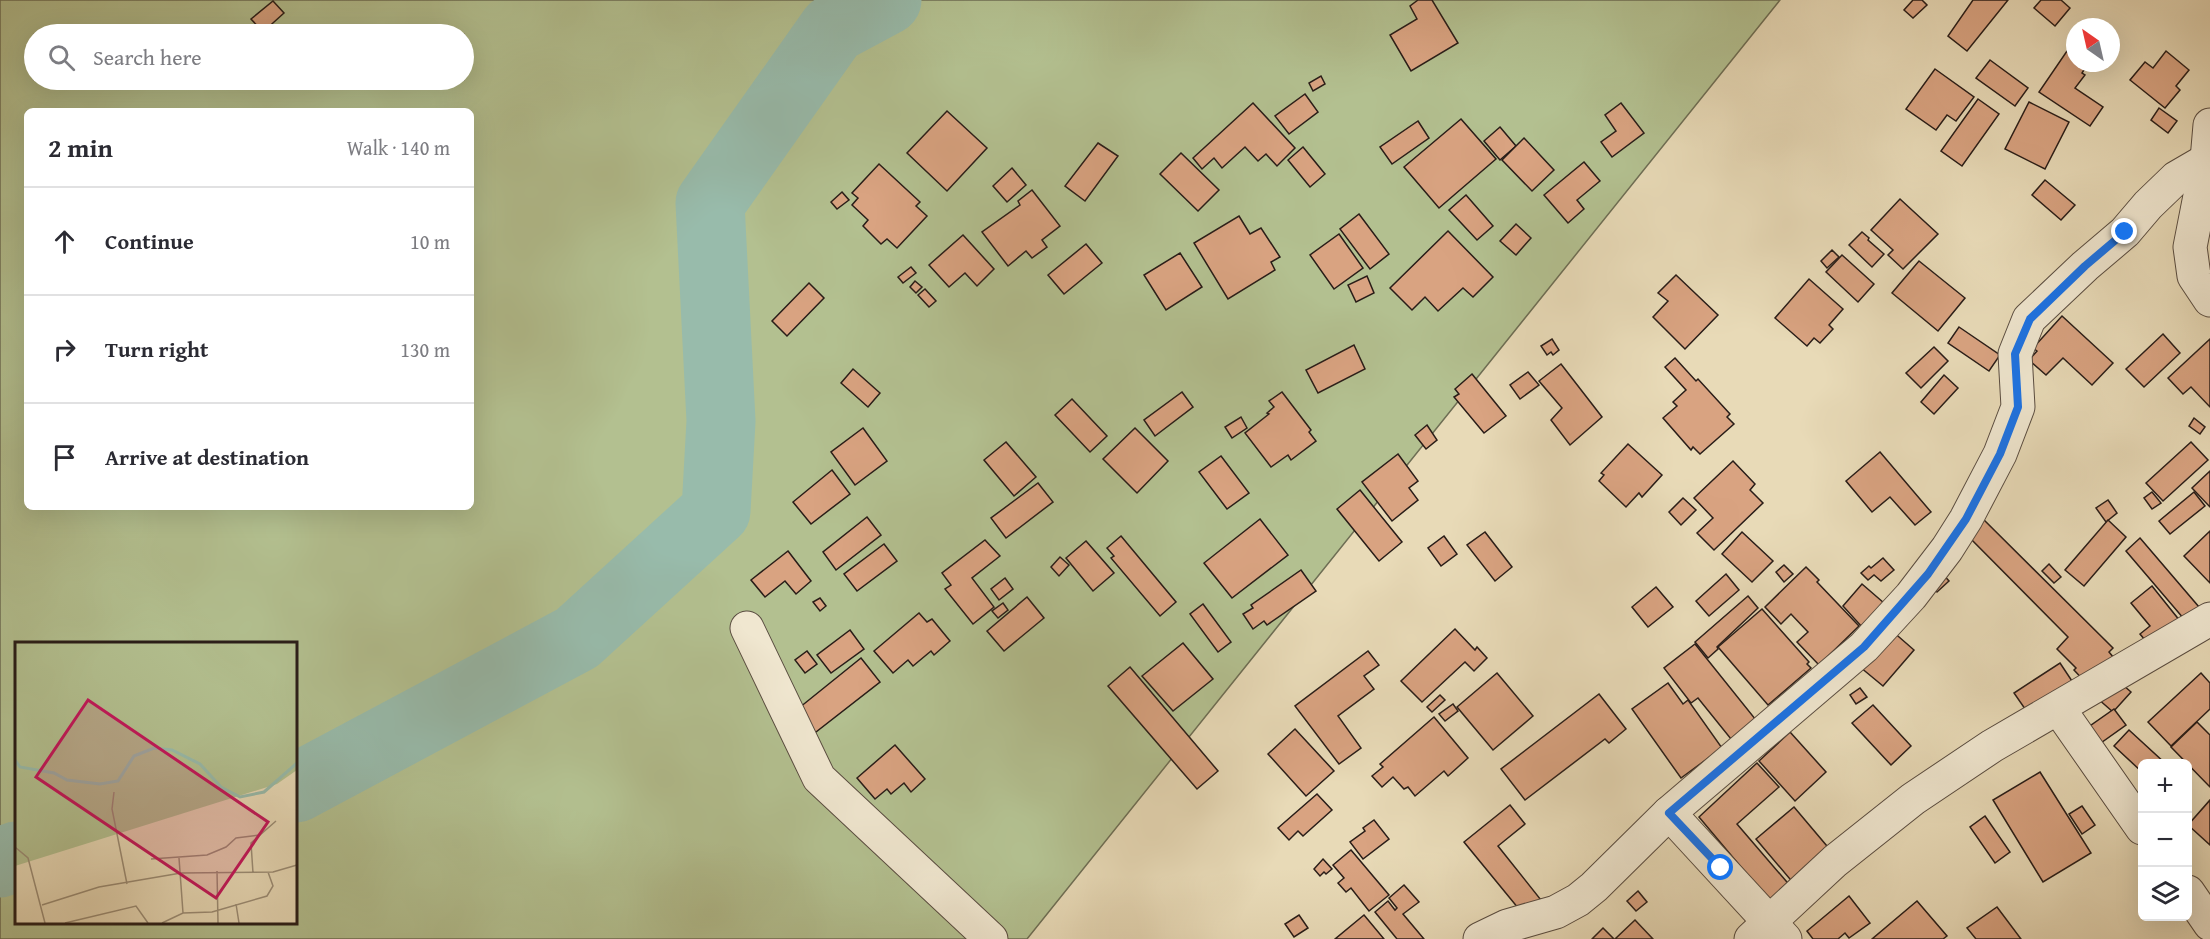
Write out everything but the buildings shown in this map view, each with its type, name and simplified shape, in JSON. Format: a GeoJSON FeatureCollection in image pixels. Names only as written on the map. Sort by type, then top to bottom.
{"type":"FeatureCollection","features":[{"type":"Feature","properties":{"kind":"street"},"geometry":{"type":"LineString","coordinates":[[2210,125],[2207,160],[2190,247],[2194,276],[2210,300]]}},
{"type":"Feature","properties":{"kind":"street"},"geometry":{"type":"LineString","coordinates":[[1480,939],[1507,926],[1568,907],[1594,887],[1669,813],[1864,647],[1911,596],[1947,549],[1966,519],[2000,454],[2018,407],[2015,354],[2030,319],[2085,266],[2125,232],[2148,205],[2176,178],[2207,160]]}},
{"type":"Feature","properties":{"kind":"street"},"geometry":{"type":"LineString","coordinates":[[1669,813],[1721,868],[1768,933],[1835,861],[1913,800],[1992,746],[2210,619]]}},
{"type":"Feature","properties":{"kind":"street"},"geometry":{"type":"LineString","coordinates":[[747,628],[819,778],[991,939]]}},
{"type":"Feature","properties":{"kind":"street"},"geometry":{"type":"LineString","coordinates":[[2059,709],[2138,822]]}},
{"type":"Feature","properties":{"kind":"street"},"geometry":{"type":"LineString","coordinates":[[2192,899],[2210,924]]}},
{"type":"Feature","properties":{"kind":"green space"},"geometry":{"type":"Polygon","coordinates":[[[0,0],[1780,0],[1027,939],[0,939],[0,0]]]}},
{"type":"Feature","properties":{"kind":"waterway"},"geometry":{"type":"LineString","coordinates":[[297,787],[577,638],[716,511],[721,421],[710,203],[833,29],[887,0]]}},
{"type":"Feature","properties":{"kind":"waterway"},"geometry":{"type":"LineString","coordinates":[[0,863],[15,856]]}},
{"type":"Feature","properties":{"kind":"route"},"geometry":{"type":"LineString","coordinates":[[1721,868],[1669,813],[1864,647],[1911,596],[1947,549],[1966,519],[2000,454],[2018,407],[2015,354],[2030,319],[2085,266],[2125,232]]}}]}
